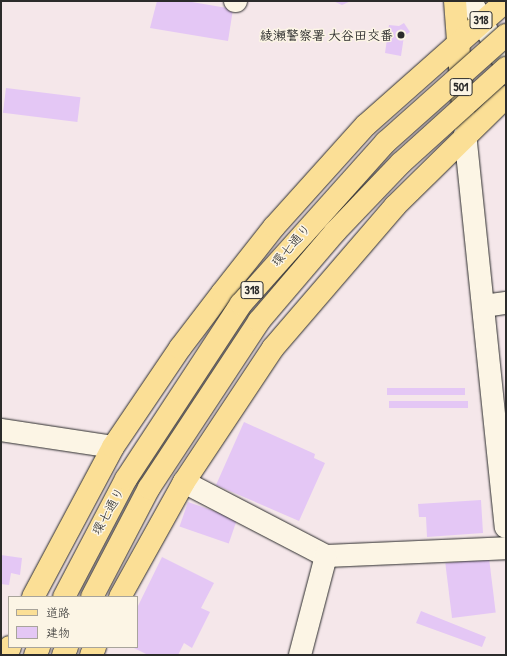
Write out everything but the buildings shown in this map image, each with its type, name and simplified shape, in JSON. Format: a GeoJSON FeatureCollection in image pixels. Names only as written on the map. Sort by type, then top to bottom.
{"type":"FeatureCollection","features":[{"type":"Feature","properties":{"kind":"main road","name":"501"},"geometry":{"type":"LineString","coordinates":[[455,1],[465,133]]}},
{"type":"Feature","properties":{"kind":"main road","name":"318"},"geometry":{"type":"LineString","coordinates":[[34,596],[113,447],[180,348],[274,227],[366,125],[481,20],[506,1]]}},
{"type":"Feature","properties":{"kind":"main road","name":"環七通り"},"geometry":{"type":"LineString","coordinates":[[65,596],[126,479],[241,304],[386,142],[506,35]]}},
{"type":"Feature","properties":{"kind":"main road","name":"環七通り"},"geometry":{"type":"LineString","coordinates":[[93,596],[149,488],[260,321],[335,232],[385,180],[506,67]]}},
{"type":"Feature","properties":{"kind":"main road"},"geometry":{"type":"LineString","coordinates":[[121,596],[184,482],[243,390],[307,306],[465,133],[506,96]]}},
{"type":"Feature","properties":{"kind":"street"},"geometry":{"type":"LineString","coordinates":[[471,1],[506,67]]}},
{"type":"Feature","properties":{"kind":"street"},"geometry":{"type":"LineString","coordinates":[[465,133],[504,486],[506,527]]}},
{"type":"Feature","properties":{"kind":"street"},"geometry":{"type":"LineString","coordinates":[[484,306],[506,303]]}},
{"type":"Feature","properties":{"kind":"street"},"geometry":{"type":"LineString","coordinates":[[1,430],[113,447]]}},
{"type":"Feature","properties":{"kind":"street"},"geometry":{"type":"LineString","coordinates":[[184,482],[326,556],[506,548]]}},
{"type":"Feature","properties":{"kind":"street"},"geometry":{"type":"LineString","coordinates":[[300,655],[326,556]]}},
{"type":"Feature","properties":{"kind":"place","name":"綾瀬警察署 大谷田交番"},"geometry":{"type":"Point","coordinates":[401,35]}}]}
